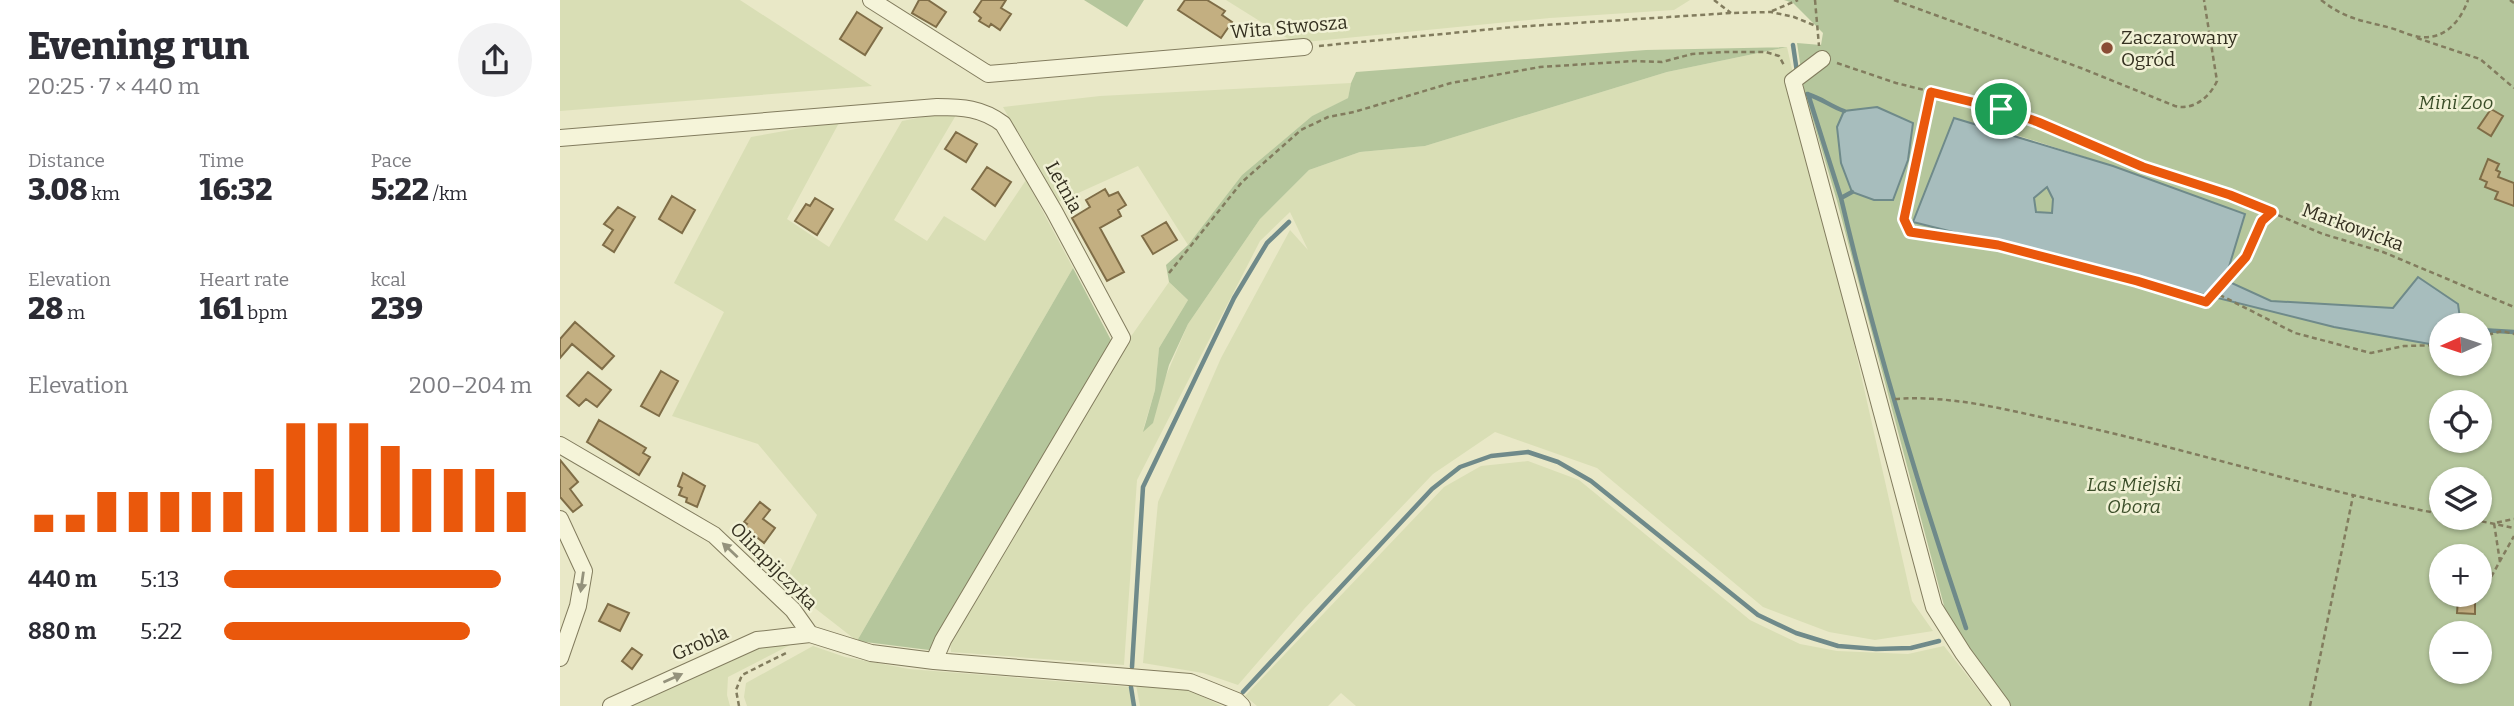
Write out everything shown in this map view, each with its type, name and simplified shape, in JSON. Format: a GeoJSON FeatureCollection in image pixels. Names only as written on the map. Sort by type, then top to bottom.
{"type":"FeatureCollection","features":[{"type":"Feature","properties":{"kind":"street","name":"Wita Stwosza"},"geometry":{"type":"LineString","coordinates":[[871,0],[988,74],[1304,47]]}},
{"type":"Feature","properties":{"kind":"street"},"geometry":{"type":"LineString","coordinates":[[1822,58],[1793,82],[1934,607],[1963,653],[2002,706]]}},
{"type":"Feature","properties":{"kind":"street","name":"Letnia"},"geometry":{"type":"LineString","coordinates":[[560,138],[937,107],[967,107],[992,115],[1003,124],[1054,211],[1122,338],[943,640],[934,660]]}},
{"type":"Feature","properties":{"kind":"street","name":"Olimpijczyka"},"geometry":{"type":"LineString","coordinates":[[560,445],[714,536],[793,610],[814,636],[871,653],[1190,682],[1237,701],[1242,706]]}},
{"type":"Feature","properties":{"kind":"street"},"geometry":{"type":"LineString","coordinates":[[560,519],[584,571],[579,606],[560,658]]}},
{"type":"Feature","properties":{"kind":"street","name":"Grobla"},"geometry":{"type":"LineString","coordinates":[[611,706],[757,640],[814,636]]}},
{"type":"Feature","properties":{"kind":"path"},"geometry":{"type":"LineString","coordinates":[[1714,0],[1731,13]]}},
{"type":"Feature","properties":{"kind":"path"},"geometry":{"type":"LineString","coordinates":[[1770,12],[1798,0]]}},
{"type":"Feature","properties":{"kind":"path"},"geometry":{"type":"LineString","coordinates":[[1815,0],[1816,26],[1822,58]]}},
{"type":"Feature","properties":{"kind":"path"},"geometry":{"type":"LineString","coordinates":[[1894,0],[2186,108],[2204,99],[2217,80],[2204,0]]}},
{"type":"Feature","properties":{"kind":"path"},"geometry":{"type":"LineString","coordinates":[[2321,0],[2358,22],[2392,28],[2480,59],[2514,89]]}},
{"type":"Feature","properties":{"kind":"path"},"geometry":{"type":"LineString","coordinates":[[2414,37],[2438,35],[2454,27],[2468,0]]}},
{"type":"Feature","properties":{"kind":"path","name":"Wita Stwosza"},"geometry":{"type":"LineString","coordinates":[[1304,47],[1514,27],[1770,12]]}},
{"type":"Feature","properties":{"kind":"path"},"geometry":{"type":"LineString","coordinates":[[1770,12],[1794,17],[1816,26]]}},
{"type":"Feature","properties":{"kind":"path"},"geometry":{"type":"LineString","coordinates":[[1169,273],[1242,182],[1301,130],[1328,117],[1354,112],[1451,83],[1540,67],[1634,61],[1662,62],[1692,54],[1766,52],[1779,56],[1793,82]]}},
{"type":"Feature","properties":{"kind":"path","name":"Markowicka"},"geometry":{"type":"LineString","coordinates":[[1822,58],[1896,83],[2001,109],[2038,122],[2143,167],[2230,195],[2323,234],[2383,252],[2514,307]]}},
{"type":"Feature","properties":{"kind":"path"},"geometry":{"type":"LineString","coordinates":[[1931,92],[1904,219],[1910,232],[1998,245],[2206,302],[2246,257],[2262,221],[2272,212]]}},
{"type":"Feature","properties":{"kind":"path"},"geometry":{"type":"LineString","coordinates":[[2212,290],[2295,332],[2371,353],[2404,346],[2429,345]]}},
{"type":"Feature","properties":{"kind":"path"},"geometry":{"type":"LineString","coordinates":[[2492,334],[2502,331],[2514,334]]}},
{"type":"Feature","properties":{"kind":"path"},"geometry":{"type":"LineString","coordinates":[[1897,399],[1961,400],[2111,432],[2287,480],[2429,512]]}},
{"type":"Feature","properties":{"kind":"path"},"geometry":{"type":"LineString","coordinates":[[2310,706],[2353,496]]}},
{"type":"Feature","properties":{"kind":"path"},"geometry":{"type":"LineString","coordinates":[[2494,523],[2514,519]]}},
{"type":"Feature","properties":{"kind":"path"},"geometry":{"type":"LineString","coordinates":[[2494,523],[2514,528]]}},
{"type":"Feature","properties":{"kind":"path"},"geometry":{"type":"LineString","coordinates":[[2494,523],[2500,563]]}},
{"type":"Feature","properties":{"kind":"path"},"geometry":{"type":"LineString","coordinates":[[2492,576],[2514,536]]}},
{"type":"Feature","properties":{"kind":"path"},"geometry":{"type":"LineString","coordinates":[[738,706],[736,691],[741,675],[814,636]]}},
{"type":"Feature","properties":{"kind":"green space"},"geometry":{"type":"Polygon","coordinates":[[[560,0],[740,0],[872,86],[560,111],[560,0]]]}},
{"type":"Feature","properties":{"kind":"green space"},"geometry":{"type":"Polygon","coordinates":[[[1084,0],[1144,0],[1127,27],[1084,0]]]}},
{"type":"Feature","properties":{"kind":"green space"},"geometry":{"type":"Polygon","coordinates":[[[1226,0],[1690,0],[1674,10],[1550,18],[1295,43],[1226,0]]]}},
{"type":"Feature","properties":{"kind":"green space","name":"Las Miejski Obora"},"geometry":{"type":"Polygon","coordinates":[[[1784,0],[2514,0],[2514,706],[2003,706],[1956,651],[1837,201],[1804,90],[1797,43],[1821,45],[1823,33],[1793,3],[1784,0]],[[2007,132],[1913,221],[2334,327],[2429,344],[2429,376],[2492,376],[2492,313],[2459,313],[2458,304],[2393,308],[2271,301],[2225,281],[2245,214],[2113,166],[2007,132]]]}},
{"type":"Feature","properties":{"kind":"green space"},"geometry":{"type":"Polygon","coordinates":[[[1787,47],[1912,601],[1933,631],[1875,640],[1829,632],[1763,607],[1597,468],[1495,432],[1433,474],[1304,609],[1238,685],[1203,673],[1143,663],[1158,502],[1221,358],[1290,230],[1308,250],[1290,212],[1260,241],[1137,480],[1124,665],[951,652],[950,642],[1125,345],[1169,282],[1188,300],[1159,348],[1155,390],[1143,430],[1188,324],[1260,219],[1309,170],[1360,152],[1425,146],[1667,72],[1787,47]]]}},
{"type":"Feature","properties":{"kind":"green space"},"geometry":{"type":"Polygon","coordinates":[[[1787,47],[1667,72],[1425,146],[1360,152],[1309,170],[1260,219],[1188,324],[1169,365],[1153,423],[1143,432],[1155,390],[1159,348],[1188,300],[1169,282],[1166,265],[1188,245],[1242,175],[1312,116],[1348,98],[1356,72],[1646,50],[1787,47]]]}},
{"type":"Feature","properties":{"kind":"green space"},"geometry":{"type":"Polygon","coordinates":[[[1351,83],[1348,98],[1312,116],[1242,175],[1188,245],[1138,166],[1056,203],[1003,107],[1100,96],[1351,83]]]}},
{"type":"Feature","properties":{"kind":"green space"},"geometry":{"type":"Polygon","coordinates":[[[959,110],[894,220],[927,241],[944,216],[985,241],[1026,180],[1073,268],[857,641],[784,584],[817,515],[758,444],[672,416],[724,312],[674,283],[751,137],[840,121],[787,219],[829,247],[902,121],[959,110]]]}},
{"type":"Feature","properties":{"kind":"green space"},"geometry":{"type":"Polygon","coordinates":[[[2047,186],[2053,199],[2052,214],[2035,212],[2034,198],[2047,186]]]}},
{"type":"Feature","properties":{"kind":"green space"},"geometry":{"type":"Polygon","coordinates":[[[1073,268],[1112,342],[929,650],[857,641],[1073,268]]]}},
{"type":"Feature","properties":{"kind":"green space"},"geometry":{"type":"Polygon","coordinates":[[[1528,461],[1579,480],[1750,620],[1800,644],[1837,651],[1908,654],[1944,646],[1991,706],[1356,706],[1341,693],[1328,706],[1257,706],[1245,696],[1444,487],[1481,466],[1528,461]]]}},
{"type":"Feature","properties":{"kind":"green space"},"geometry":{"type":"Polygon","coordinates":[[[792,644],[728,677],[727,695],[730,706],[630,706],[759,646],[792,644]]]}},
{"type":"Feature","properties":{"kind":"green space"},"geometry":{"type":"Polygon","coordinates":[[[813,646],[845,657],[909,669],[1131,687],[1133,706],[747,706],[744,697],[746,683],[813,646]]]}},
{"type":"Feature","properties":{"kind":"green space"},"geometry":{"type":"Polygon","coordinates":[[[1136,685],[1182,687],[1222,706],[1140,706],[1136,685]]]}},
{"type":"Feature","properties":{"kind":"shaded area"},"geometry":{"type":"Polygon","coordinates":[[[1877,107],[1913,123],[1908,160],[1893,200],[1874,200],[1852,192],[1841,163],[1837,127],[1844,111],[1877,107]]]}},
{"type":"Feature","properties":{"kind":"shaded area"},"geometry":{"type":"Polygon","coordinates":[[[1954,118],[2113,166],[2245,214],[2225,280],[2271,301],[2393,308],[2418,277],[2458,304],[2459,313],[2429,313],[2429,344],[2334,327],[1913,222],[1954,118]],[[2047,187],[2034,198],[2036,212],[2052,213],[2053,199],[2047,187]]]}},
{"type":"Feature","properties":{"kind":"building"},"geometry":{"type":"Polygon","coordinates":[[[919,0],[928,0],[946,12],[936,27],[912,13],[919,0]]]}},
{"type":"Feature","properties":{"kind":"building"},"geometry":{"type":"Polygon","coordinates":[[[982,0],[1006,0],[1001,8],[1011,14],[1000,30],[979,21],[981,18],[974,12],[982,0]]]}},
{"type":"Feature","properties":{"kind":"building"},"geometry":{"type":"Polygon","coordinates":[[[1185,0],[1207,0],[1225,11],[1222,15],[1232,22],[1221,38],[1178,10],[1185,0]]]}},
{"type":"Feature","properties":{"kind":"building"},"geometry":{"type":"Polygon","coordinates":[[[857,12],[882,28],[865,55],[840,39],[857,12]]]}},
{"type":"Feature","properties":{"kind":"building"},"geometry":{"type":"Polygon","coordinates":[[[2491,109],[2503,116],[2491,136],[2478,128],[2491,109]]]}},
{"type":"Feature","properties":{"kind":"building"},"geometry":{"type":"Polygon","coordinates":[[[956,132],[977,144],[966,162],[945,149],[956,132]]]}},
{"type":"Feature","properties":{"kind":"building"},"geometry":{"type":"Polygon","coordinates":[[[2488,159],[2499,164],[2496,170],[2500,172],[2498,177],[2514,183],[2514,206],[2495,199],[2498,192],[2485,187],[2487,182],[2480,179],[2488,159]]]}},
{"type":"Feature","properties":{"kind":"building"},"geometry":{"type":"Polygon","coordinates":[[[987,167],[1011,182],[995,206],[972,189],[987,167]]]}},
{"type":"Feature","properties":{"kind":"building"},"geometry":{"type":"Polygon","coordinates":[[[1105,189],[1109,196],[1118,192],[1126,205],[1118,210],[1121,216],[1100,228],[1124,272],[1107,281],[1072,218],[1090,207],[1086,200],[1105,189]]]}},
{"type":"Feature","properties":{"kind":"building"},"geometry":{"type":"Polygon","coordinates":[[[672,196],[695,210],[682,233],[659,219],[672,196]]]}},
{"type":"Feature","properties":{"kind":"building"},"geometry":{"type":"Polygon","coordinates":[[[815,198],[833,209],[817,235],[795,221],[806,204],[810,206],[815,198]]]}},
{"type":"Feature","properties":{"kind":"building"},"geometry":{"type":"Polygon","coordinates":[[[618,207],[635,217],[614,252],[603,245],[613,230],[604,224],[618,207]]]}},
{"type":"Feature","properties":{"kind":"building"},"geometry":{"type":"Polygon","coordinates":[[[1166,222],[1177,240],[1153,254],[1142,236],[1166,222]]]}},
{"type":"Feature","properties":{"kind":"building"},"geometry":{"type":"Polygon","coordinates":[[[575,322],[614,356],[602,369],[572,344],[560,358],[560,339],[575,322]]]}},
{"type":"Feature","properties":{"kind":"building"},"geometry":{"type":"Polygon","coordinates":[[[661,371],[678,381],[659,416],[641,406],[661,371]]]}},
{"type":"Feature","properties":{"kind":"building"},"geometry":{"type":"Polygon","coordinates":[[[588,372],[611,390],[597,407],[586,399],[579,406],[567,396],[588,372]]]}},
{"type":"Feature","properties":{"kind":"building"},"geometry":{"type":"Polygon","coordinates":[[[599,420],[646,448],[643,453],[650,457],[639,475],[587,442],[599,420]]]}},
{"type":"Feature","properties":{"kind":"building"},"geometry":{"type":"Polygon","coordinates":[[[560,460],[578,482],[570,489],[582,505],[573,512],[560,497],[560,460]]]}},
{"type":"Feature","properties":{"kind":"building"},"geometry":{"type":"Polygon","coordinates":[[[683,473],[705,486],[697,507],[679,495],[682,488],[678,486],[683,473]]]}},
{"type":"Feature","properties":{"kind":"building"},"geometry":{"type":"Polygon","coordinates":[[[760,502],[770,510],[763,519],[775,528],[764,543],[744,527],[747,524],[744,522],[760,502]]]}},
{"type":"Feature","properties":{"kind":"building"},"geometry":{"type":"Polygon","coordinates":[[[608,604],[629,613],[620,631],[599,621],[608,604]]]}},
{"type":"Feature","properties":{"kind":"building"},"geometry":{"type":"Polygon","coordinates":[[[2457,607],[2475,607],[2475,614],[2457,613],[2457,607]]]}},
{"type":"Feature","properties":{"kind":"building"},"geometry":{"type":"Polygon","coordinates":[[[632,648],[642,655],[632,669],[622,661],[632,648]]]}},
{"type":"Feature","properties":{"kind":"waterway"},"geometry":{"type":"LineString","coordinates":[[1793,45],[1797,72]]}},
{"type":"Feature","properties":{"kind":"waterway"},"geometry":{"type":"LineString","coordinates":[[1807,94],[1844,111]]}},
{"type":"Feature","properties":{"kind":"waterway"},"geometry":{"type":"LineString","coordinates":[[1808,94],[1841,198]]}},
{"type":"Feature","properties":{"kind":"waterway"},"geometry":{"type":"LineString","coordinates":[[1852,192],[1841,198],[1868,306],[1914,468],[1966,628]]}},
{"type":"Feature","properties":{"kind":"waterway"},"geometry":{"type":"LineString","coordinates":[[1132,667],[1143,487],[1234,298],[1267,243],[1289,222]]}},
{"type":"Feature","properties":{"kind":"waterway"},"geometry":{"type":"LineString","coordinates":[[2492,331],[2514,332]]}},
{"type":"Feature","properties":{"kind":"waterway"},"geometry":{"type":"LineString","coordinates":[[1243,692],[1432,489],[1460,467],[1491,456],[1528,452],[1558,462],[1591,481],[1758,615],[1796,633],[1838,646],[1876,649],[1911,648],[1939,641]]}},
{"type":"Feature","properties":{"kind":"waterway"},"geometry":{"type":"LineString","coordinates":[[1131,687],[1134,706]]}},
{"type":"Feature","properties":{"kind":"place","name":"Zaczarowany Ogród"},"geometry":{"type":"Point","coordinates":[2107,48]}},
{"type":"Feature","properties":{"kind":"route"},"geometry":{"type":"LineString","coordinates":[[1931,92],[2001,109],[2054,128],[2143,167],[2230,195],[2272,212],[2262,221],[2246,257],[2206,302],[1998,245],[1910,232],[1904,219],[1931,92]]}},
{"type":"Feature","properties":{"kind":"park label","name":"Mini Zoo"},"geometry":{"type":"Point","coordinates":[2456,102]}}]}
